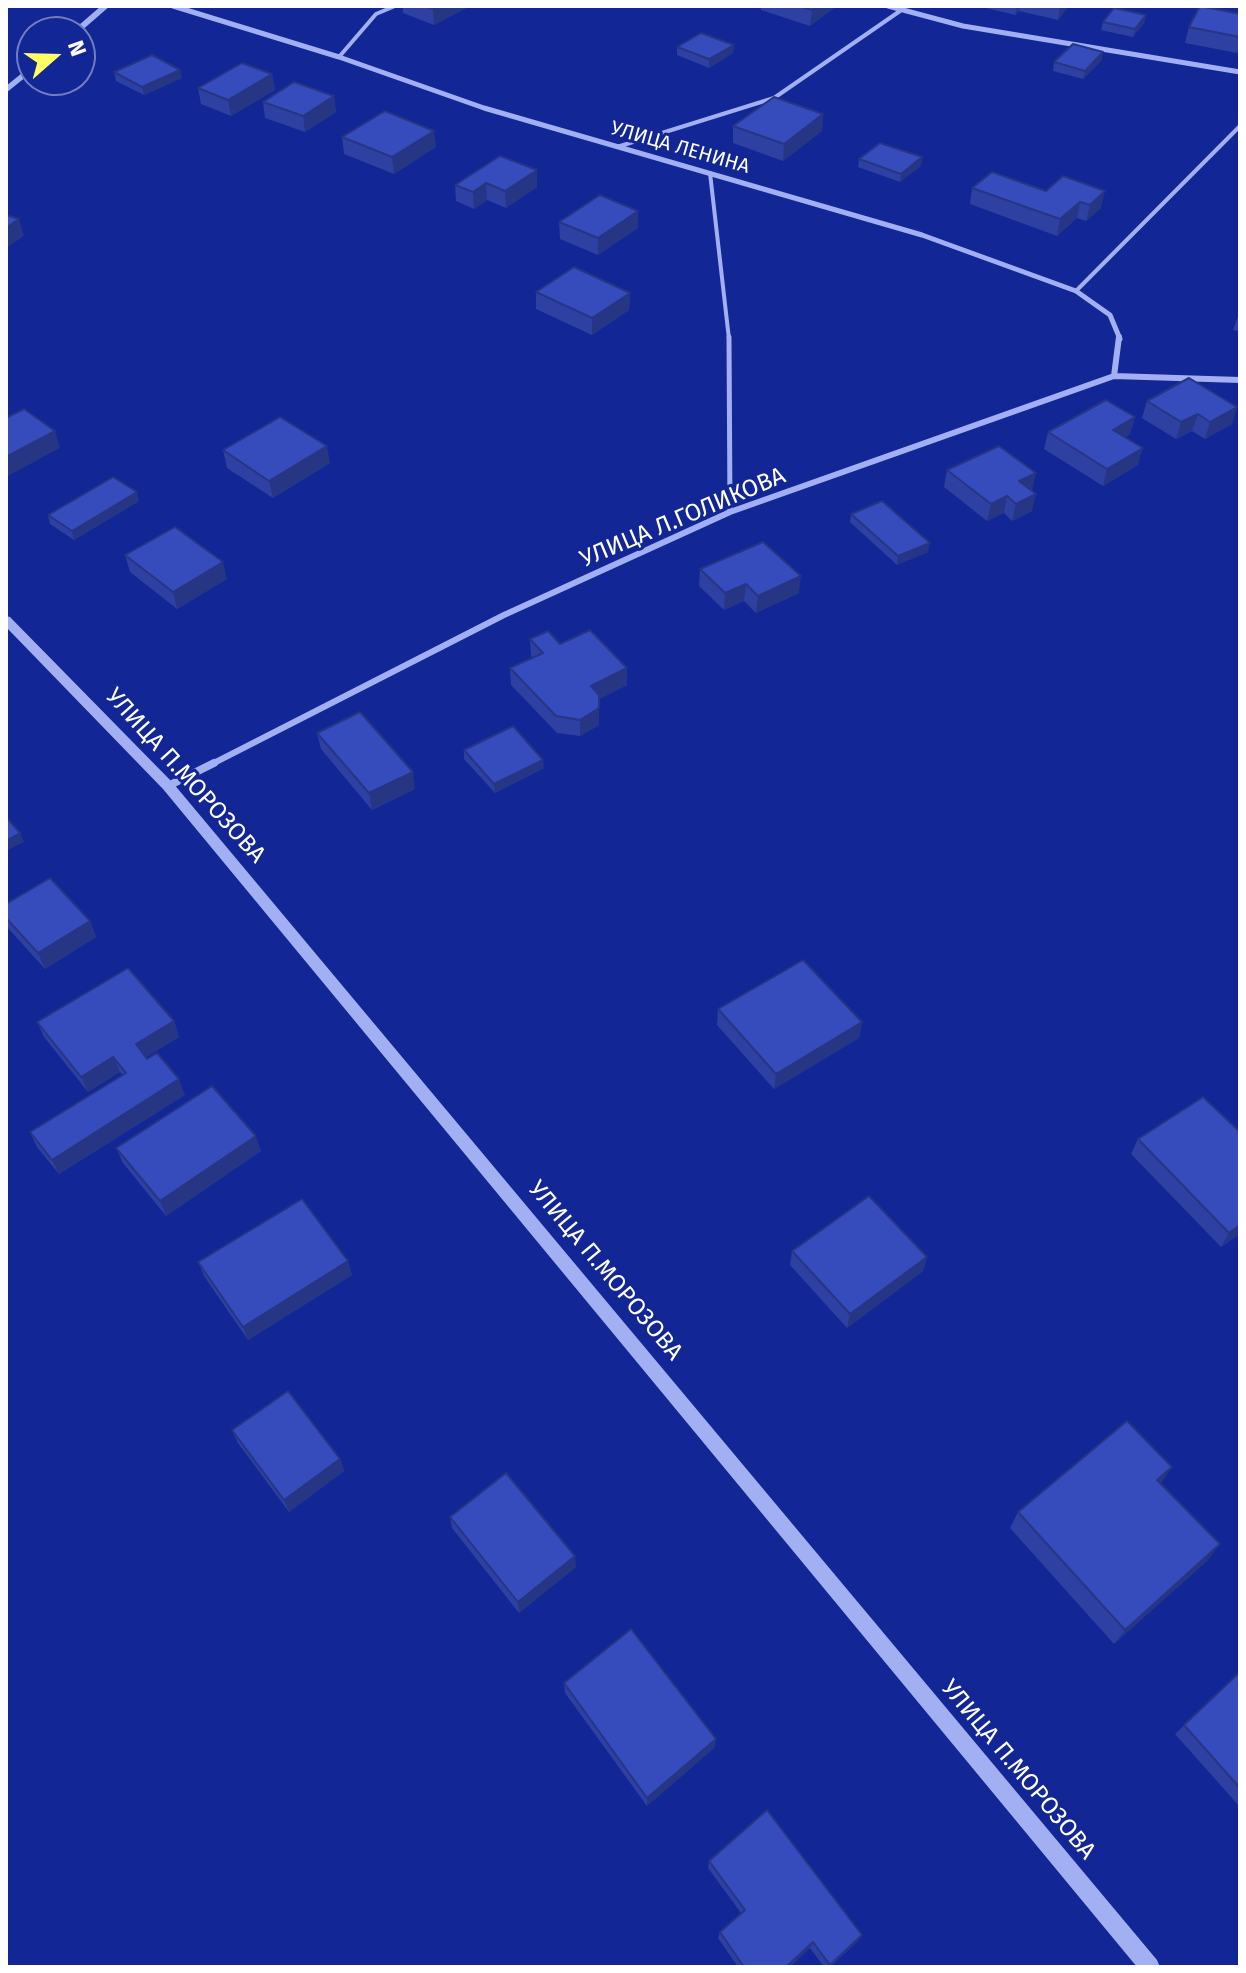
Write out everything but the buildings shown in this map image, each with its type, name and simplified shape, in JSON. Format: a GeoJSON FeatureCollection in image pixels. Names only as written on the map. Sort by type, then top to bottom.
{"type":"FeatureCollection","features":[{"type":"Feature","properties":{"kind":"street","name":"УЛИЦА ЛЕНИНА"},"geometry":{"type":"LineString","coordinates":[[173,6],[339,57],[484,108],[922,235],[1076,291],[1110,315],[1121,341],[1114,376]]}},
{"type":"Feature","properties":{"kind":"street"},"geometry":{"type":"LineString","coordinates":[[888,6],[963,26],[1240,72]]}},
{"type":"Feature","properties":{"kind":"street","name":"УЛИЦА Л.ГОЛИКОВА"},"geometry":{"type":"LineString","coordinates":[[168,786],[504,615],[730,512],[1114,376],[1240,380]]}},
{"type":"Feature","properties":{"kind":"street","name":"УЛИЦА П.МОРОЗОВА"},"geometry":{"type":"LineString","coordinates":[[6,620],[168,786],[1150,1967]]}},
{"type":"Feature","properties":{"kind":"lane"},"geometry":{"type":"LineString","coordinates":[[339,57],[376,14],[395,6]]}},
{"type":"Feature","properties":{"kind":"lane"},"geometry":{"type":"LineString","coordinates":[[617,147],[774,98],[900,11]]}},
{"type":"Feature","properties":{"kind":"lane"},"geometry":{"type":"LineString","coordinates":[[1076,291],[1240,126]]}},
{"type":"Feature","properties":{"kind":"lane"},"geometry":{"type":"LineString","coordinates":[[710,173],[729,323],[730,512]]}}]}
